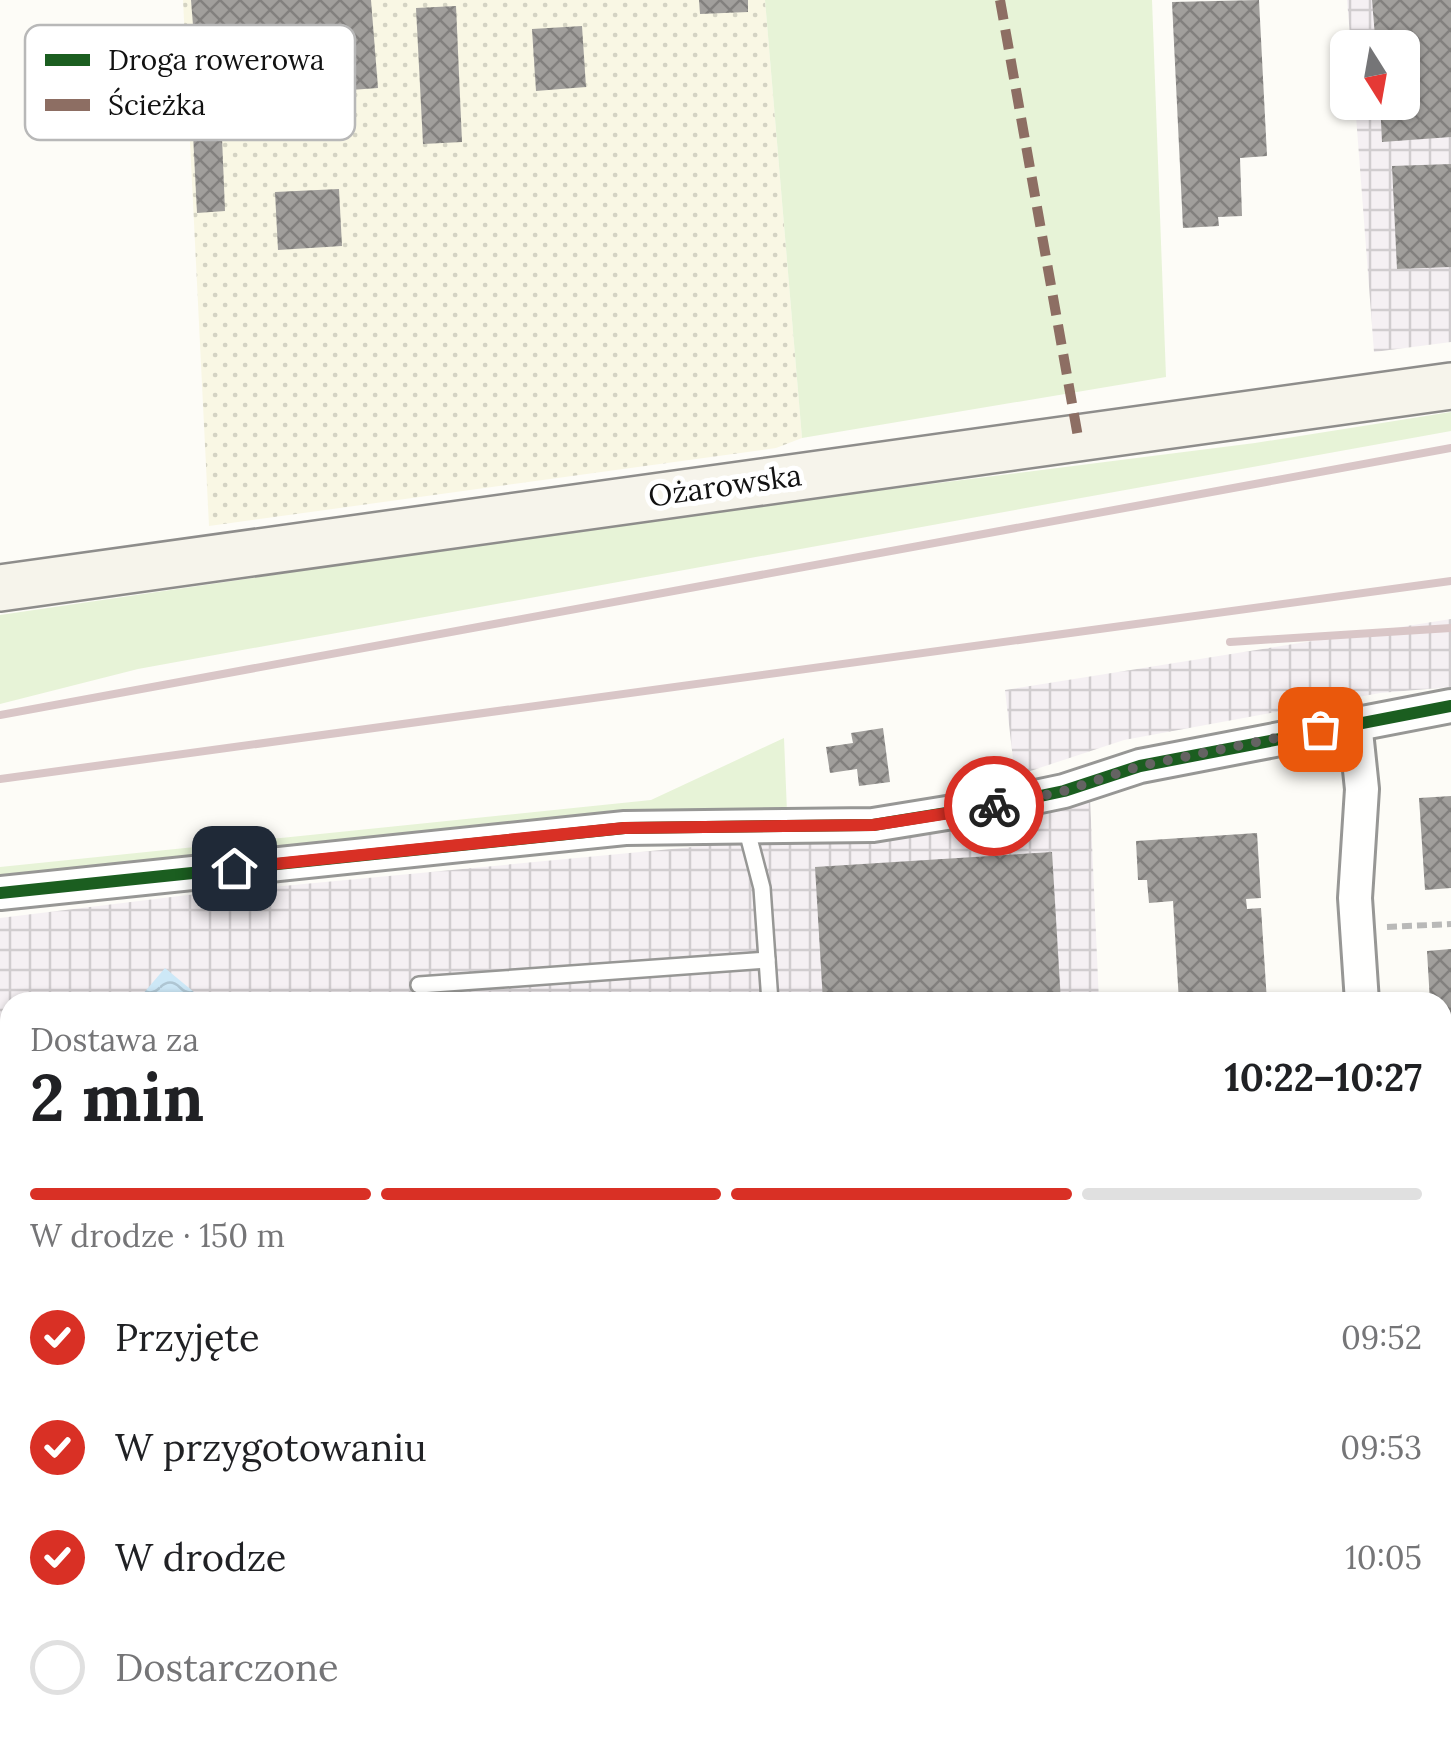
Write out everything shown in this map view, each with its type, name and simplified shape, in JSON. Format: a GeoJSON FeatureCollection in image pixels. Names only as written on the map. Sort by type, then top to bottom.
{"type":"FeatureCollection","features":[{"type":"Feature","properties":{"kind":"main road","name":"Ożarowska"},"geometry":{"type":"LineString","coordinates":[[0,588],[1451,386]]}},
{"type":"Feature","properties":{"kind":"street"},"geometry":{"type":"LineString","coordinates":[[0,893],[624,828],[873,825],[1002,804],[1064,791],[1140,766],[1451,706]]}},
{"type":"Feature","properties":{"kind":"street"},"geometry":{"type":"LineString","coordinates":[[1355,722],[1362,789],[1356,898],[1361,992]]}},
{"type":"Feature","properties":{"kind":"lane"},"geometry":{"type":"LineString","coordinates":[[746,827],[762,888],[769,992]]}},
{"type":"Feature","properties":{"kind":"lane"},"geometry":{"type":"LineString","coordinates":[[419,984],[766,960]]}},
{"type":"Feature","properties":{"kind":"path"},"geometry":{"type":"LineString","coordinates":[[1378,928],[1451,924]]}},
{"type":"Feature","properties":{"kind":"shaded area"},"geometry":{"type":"Polygon","coordinates":[[[183,0],[765,0],[802,438],[776,448],[209,526],[190,140],[355,140],[355,25],[184,25],[183,0]]]}},
{"type":"Feature","properties":{"kind":"shaded area"},"geometry":{"type":"Polygon","coordinates":[[[1347,0],[1451,0],[1451,342],[1374,352],[1356,120],[1420,120],[1420,30],[1350,30],[1347,0]]]}},
{"type":"Feature","properties":{"kind":"shaded area"},"geometry":{"type":"Polygon","coordinates":[[[1451,619],[1451,687],[1380,693],[1124,740],[1015,776],[1005,690],[1451,619]]]}},
{"type":"Feature","properties":{"kind":"shaded area"},"geometry":{"type":"Polygon","coordinates":[[[1090,798],[1099,992],[0,992],[0,918],[188,895],[799,837],[1016,825],[1090,798]]]}},
{"type":"Feature","properties":{"kind":"green space"},"geometry":{"type":"Polygon","coordinates":[[[765,0],[1152,0],[1166,377],[802,438],[765,0]]]}},
{"type":"Feature","properties":{"kind":"green space"},"geometry":{"type":"Polygon","coordinates":[[[1451,412],[1451,431],[138,669],[0,704],[0,615],[668,517],[1255,443],[1451,412]]]}},
{"type":"Feature","properties":{"kind":"green space"},"geometry":{"type":"Polygon","coordinates":[[[784,738],[787,812],[647,811],[565,817],[0,877],[0,867],[651,800],[784,738]]]}},
{"type":"Feature","properties":{"kind":"water"},"geometry":{"type":"Polygon","coordinates":[[[165,968],[194,992],[145,992],[165,968]]]}},
{"type":"Feature","properties":{"kind":"building"},"geometry":{"type":"Polygon","coordinates":[[[191,0],[371,0],[378,88],[355,90],[355,25],[193,25],[191,0]]]}},
{"type":"Feature","properties":{"kind":"building"},"geometry":{"type":"Polygon","coordinates":[[[699,0],[748,0],[748,12],[700,14],[699,0]]]}},
{"type":"Feature","properties":{"kind":"building"},"geometry":{"type":"Polygon","coordinates":[[[1259,0],[1267,156],[1240,158],[1242,216],[1218,217],[1219,226],[1183,228],[1172,2],[1259,0]]]}},
{"type":"Feature","properties":{"kind":"building"},"geometry":{"type":"Polygon","coordinates":[[[1372,0],[1451,0],[1451,137],[1382,142],[1381,120],[1420,120],[1420,30],[1374,30],[1372,0]]]}},
{"type":"Feature","properties":{"kind":"building"},"geometry":{"type":"Polygon","coordinates":[[[456,6],[462,142],[423,144],[416,8],[456,6]]]}},
{"type":"Feature","properties":{"kind":"building"},"geometry":{"type":"Polygon","coordinates":[[[582,26],[586,87],[536,91],[532,29],[582,26]]]}},
{"type":"Feature","properties":{"kind":"building"},"geometry":{"type":"Polygon","coordinates":[[[193,140],[222,140],[225,211],[197,213],[193,140]]]}},
{"type":"Feature","properties":{"kind":"building"},"geometry":{"type":"Polygon","coordinates":[[[1451,164],[1451,267],[1397,269],[1392,166],[1451,164]]]}},
{"type":"Feature","properties":{"kind":"building"},"geometry":{"type":"Polygon","coordinates":[[[339,189],[342,246],[278,250],[275,192],[339,189]]]}},
{"type":"Feature","properties":{"kind":"building"},"geometry":{"type":"Polygon","coordinates":[[[883,728],[890,782],[859,786],[857,769],[830,773],[826,747],[853,743],[851,733],[883,728]]]}},
{"type":"Feature","properties":{"kind":"building"},"geometry":{"type":"Polygon","coordinates":[[[1451,796],[1451,888],[1425,890],[1419,798],[1451,796]]]}},
{"type":"Feature","properties":{"kind":"building"},"geometry":{"type":"Polygon","coordinates":[[[1257,833],[1261,898],[1246,899],[1247,909],[1261,908],[1266,992],[1178,992],[1173,901],[1149,903],[1147,880],[1138,880],[1136,841],[1257,833]]]}},
{"type":"Feature","properties":{"kind":"building"},"geometry":{"type":"Polygon","coordinates":[[[1052,852],[1060,992],[822,992],[815,867],[1052,852]]]}},
{"type":"Feature","properties":{"kind":"building"},"geometry":{"type":"Polygon","coordinates":[[[1451,949],[1451,992],[1429,992],[1427,951],[1451,949]]]}},
{"type":"Feature","properties":{"kind":"railway"},"geometry":{"type":"LineString","coordinates":[[0,715],[1451,448]]}},
{"type":"Feature","properties":{"kind":"railway"},"geometry":{"type":"LineString","coordinates":[[0,779],[1451,581]]}},
{"type":"Feature","properties":{"kind":"railway"},"geometry":{"type":"LineString","coordinates":[[1230,642],[1451,628]]}},
{"type":"Feature","properties":{"kind":"marked path"},"geometry":{"type":"LineString","coordinates":[[1000,0],[1078,437]]}},
{"type":"Feature","properties":{"kind":"cycle path"},"geometry":{"type":"LineString","coordinates":[[0,893],[625,828],[873,825],[1002,804],[1064,791],[1140,766],[1451,706]]}},
{"type":"Feature","properties":{"kind":"way so far"},"geometry":{"type":"LineString","coordinates":[[994,806],[1064,791],[1140,766],[1320,729]]}},
{"type":"Feature","properties":{"kind":"route"},"geometry":{"type":"LineString","coordinates":[[234,868],[624,828],[873,825],[994,806]]}}]}
